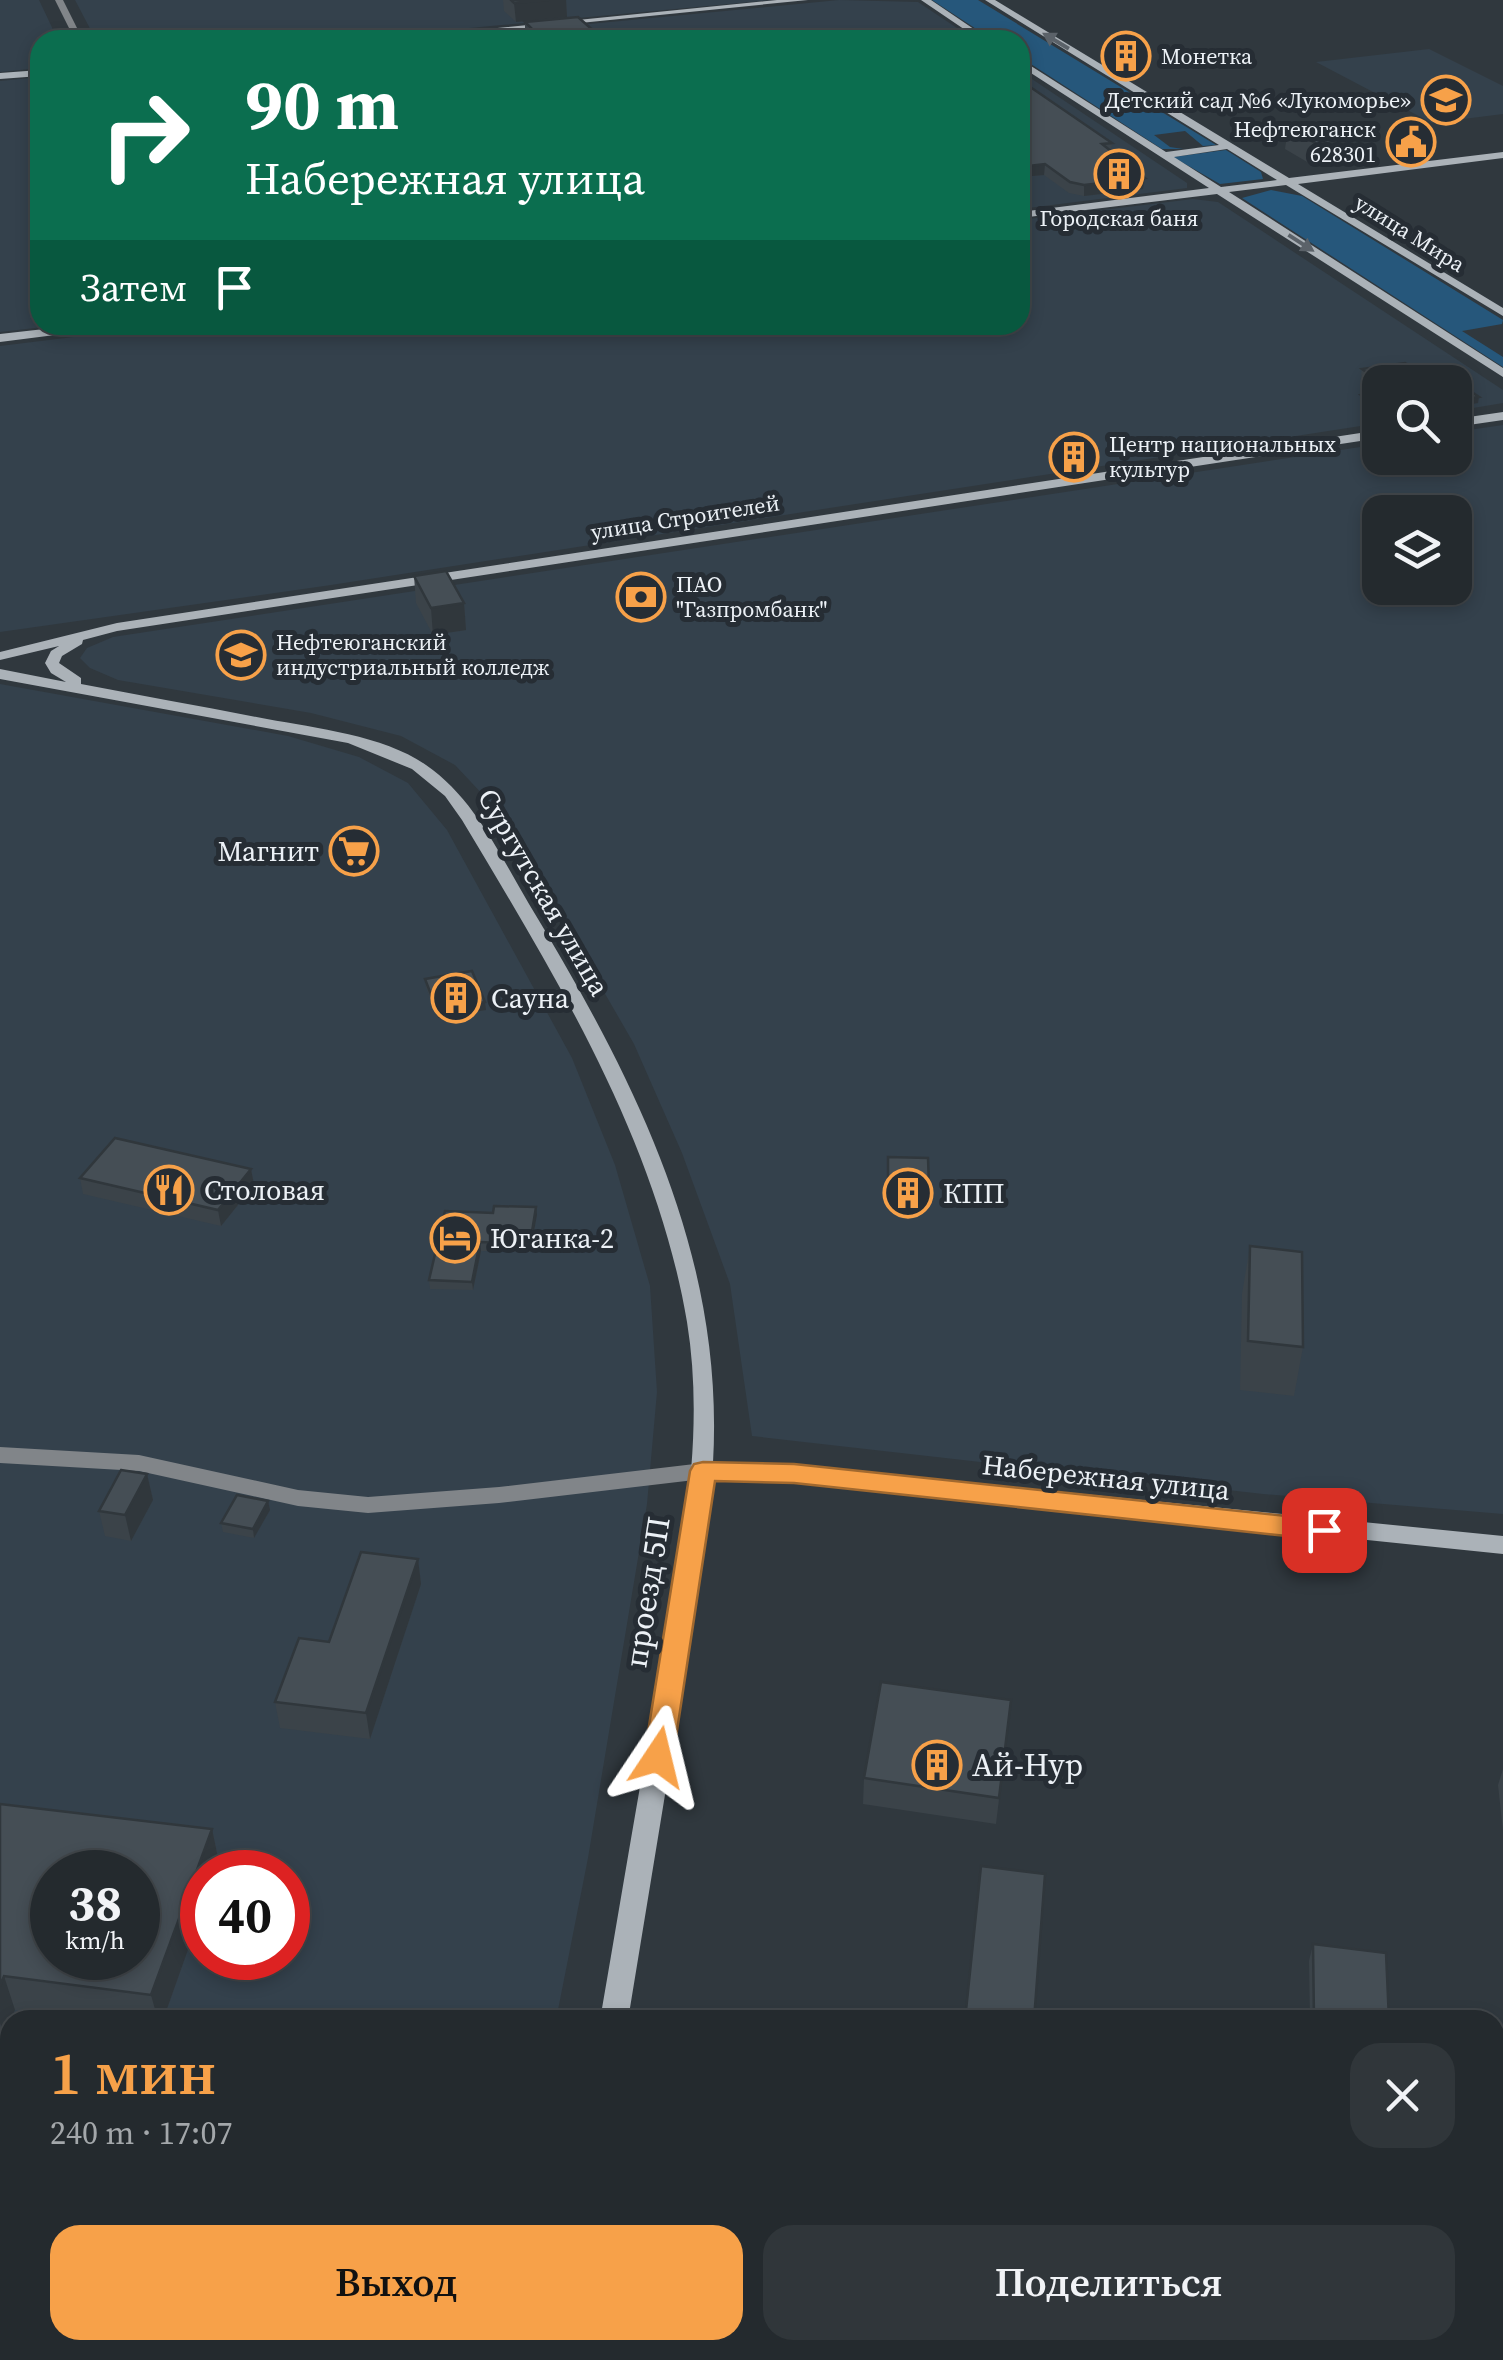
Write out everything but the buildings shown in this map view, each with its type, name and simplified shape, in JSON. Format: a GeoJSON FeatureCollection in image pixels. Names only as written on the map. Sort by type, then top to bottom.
{"type":"FeatureCollection","features":[{"type":"Feature","properties":{"kind":"main road"},"geometry":{"type":"LineString","coordinates":[[488,30],[804,0]]}},
{"type":"Feature","properties":{"kind":"main road"},"geometry":{"type":"LineString","coordinates":[[925,0],[971,30]]}},
{"type":"Feature","properties":{"kind":"main road","name":"улица Мира"},"geometry":{"type":"LineString","coordinates":[[989,0],[1503,313]]}},
{"type":"Feature","properties":{"kind":"main road"},"geometry":{"type":"LineString","coordinates":[[1030,68],[1503,373]]}},
{"type":"Feature","properties":{"kind":"main road"},"geometry":{"type":"LineString","coordinates":[[0,76],[30,73]]}},
{"type":"Feature","properties":{"kind":"main road"},"geometry":{"type":"LineString","coordinates":[[1163,154],[1231,146]]}},
{"type":"Feature","properties":{"kind":"main road"},"geometry":{"type":"LineString","coordinates":[[1030,214],[1503,155]]}},
{"type":"Feature","properties":{"kind":"main road"},"geometry":{"type":"LineString","coordinates":[[0,338],[30,334]]}},
{"type":"Feature","properties":{"kind":"main road"},"geometry":{"type":"LineString","coordinates":[[1472,421],[1503,416]]}},
{"type":"Feature","properties":{"kind":"main road","name":"улица Строителей"},"geometry":{"type":"LineString","coordinates":[[0,656],[116,627],[1362,437]]}},
{"type":"Feature","properties":{"kind":"main road"},"geometry":{"type":"LineString","coordinates":[[0,643],[116,627]]}},
{"type":"Feature","properties":{"kind":"main road"},"geometry":{"type":"LineString","coordinates":[[105,692],[66,677],[52,663],[66,646],[116,627]]}},
{"type":"Feature","properties":{"kind":"main road","name":"Сургутская улица"},"geometry":{"type":"LineString","coordinates":[[0,674],[352,738],[418,766],[450,793],[493,857],[596,1042],[654,1166],[689,1274],[706,1411],[703,1471]]}},
{"type":"Feature","properties":{"kind":"main road","name":"Набережная улица"},"geometry":{"type":"LineString","coordinates":[[703,1471],[794,1473],[1503,1545]]}},
{"type":"Feature","properties":{"kind":"main road","name":"проезд 5П"},"geometry":{"type":"LineString","coordinates":[[616,2010],[703,1471]]}},
{"type":"Feature","properties":{"kind":"street"},"geometry":{"type":"LineString","coordinates":[[59,0],[74,30]]}},
{"type":"Feature","properties":{"kind":"street"},"geometry":{"type":"LineString","coordinates":[[0,1455],[139,1463],[298,1498],[368,1505],[499,1496],[703,1471]]}},
{"type":"Feature","properties":{"kind":"shaded area"},"geometry":{"type":"Polygon","coordinates":[[[0,0],[39,0],[53,30],[30,30],[30,69],[0,72],[0,0]]]}},
{"type":"Feature","properties":{"kind":"shaded area"},"geometry":{"type":"Polygon","coordinates":[[[75,0],[771,0],[448,30],[91,30],[75,0]]]}},
{"type":"Feature","properties":{"kind":"shaded area"},"geometry":{"type":"Polygon","coordinates":[[[839,0],[918,2],[960,30],[527,30],[839,0]]]}},
{"type":"Feature","properties":{"kind":"shaded area"},"geometry":{"type":"Polygon","coordinates":[[[932,0],[978,0],[1027,30],[978,30],[932,0]]]}},
{"type":"Feature","properties":{"kind":"shaded area"},"geometry":{"type":"Polygon","coordinates":[[[1030,32],[1216,145],[1203,146],[1185,131],[1154,135],[1170,147],[1183,149],[1162,149],[1030,63],[1030,32]]]}},
{"type":"Feature","properties":{"kind":"shaded area","name":"Детский сад №6 «Лукоморье»"},"geometry":{"type":"Polygon","coordinates":[[[1429,49],[1503,86],[1503,114],[1432,123],[1316,62],[1429,49]]]}},
{"type":"Feature","properties":{"kind":"shaded area"},"geometry":{"type":"Polygon","coordinates":[[[30,78],[30,329],[0,332],[0,81],[30,78]]]}},
{"type":"Feature","properties":{"kind":"shaded area"},"geometry":{"type":"Polygon","coordinates":[[[1030,78],[1187,183],[1187,188],[1030,208],[1030,78]]]}},
{"type":"Feature","properties":{"kind":"shaded area"},"geometry":{"type":"Polygon","coordinates":[[[1226,150],[1261,172],[1263,179],[1220,184],[1173,157],[1226,150]]]}},
{"type":"Feature","properties":{"kind":"shaded area"},"geometry":{"type":"Polygon","coordinates":[[[1271,190],[1302,196],[1503,320],[1502,324],[1462,331],[1503,357],[1503,367],[1242,198],[1271,190]]]}},
{"type":"Feature","properties":{"kind":"shaded area"},"geometry":{"type":"Polygon","coordinates":[[[1193,199],[1218,202],[1465,365],[1362,365],[1362,426],[331,585],[0,632],[0,346],[90,335],[1030,335],[1030,219],[1193,199]]]}},
{"type":"Feature","properties":{"kind":"shaded area"},"geometry":{"type":"Polygon","coordinates":[[[1472,370],[1503,390],[1503,403],[1472,408],[1472,370]]]}},
{"type":"Feature","properties":{"kind":"shaded area"},"geometry":{"type":"Polygon","coordinates":[[[1503,425],[1503,1514],[1263,1494],[752,1436],[730,1284],[682,1153],[634,1044],[502,815],[455,765],[401,736],[311,713],[118,680],[90,668],[80,658],[87,648],[113,637],[1362,447],[1362,475],[1472,475],[1472,430],[1503,425]]]}},
{"type":"Feature","properties":{"kind":"shaded area"},"geometry":{"type":"Polygon","coordinates":[[[0,684],[288,736],[359,757],[408,783],[447,830],[572,1058],[615,1165],[650,1286],[657,1392],[647,1504],[588,1858],[558,2010],[0,2010],[0,684]]]}},
{"type":"Feature","properties":{"kind":"place","name":"Монетка"},"geometry":{"type":"Point","coordinates":[1126,56]}},
{"type":"Feature","properties":{"kind":"place","name":"Детский сад №6 «Лукоморье»"},"geometry":{"type":"Point","coordinates":[1446,100]}},
{"type":"Feature","properties":{"kind":"place","name":"Нефтеюганск 628301"},"geometry":{"type":"Point","coordinates":[1411,142]}},
{"type":"Feature","properties":{"kind":"place","name":"Городская баня"},"geometry":{"type":"Point","coordinates":[1119,174]}},
{"type":"Feature","properties":{"kind":"place","name":"Центр национальных культур"},"geometry":{"type":"Point","coordinates":[1074,457]}},
{"type":"Feature","properties":{"kind":"place","name":"ПАО \"Газпромбанк\""},"geometry":{"type":"Point","coordinates":[641,597]}},
{"type":"Feature","properties":{"kind":"place","name":"Нефтеюганский индустриальный колледж"},"geometry":{"type":"Point","coordinates":[241,655]}},
{"type":"Feature","properties":{"kind":"place","name":"Магнит"},"geometry":{"type":"Point","coordinates":[354,851]}},
{"type":"Feature","properties":{"kind":"place","name":"Сауна"},"geometry":{"type":"Point","coordinates":[456,998]}},
{"type":"Feature","properties":{"kind":"place","name":"Столовая"},"geometry":{"type":"Point","coordinates":[169,1190]}},
{"type":"Feature","properties":{"kind":"place","name":"КПП"},"geometry":{"type":"Point","coordinates":[908,1193]}},
{"type":"Feature","properties":{"kind":"place","name":"Юганка-2"},"geometry":{"type":"Point","coordinates":[455,1238]}},
{"type":"Feature","properties":{"kind":"place","name":"Ай-Нур"},"geometry":{"type":"Point","coordinates":[937,1765]}},
{"type":"Feature","properties":{"kind":"route"},"geometry":{"type":"LineString","coordinates":[[658,1757],[703,1471],[794,1473],[1324,1530]]}}]}
